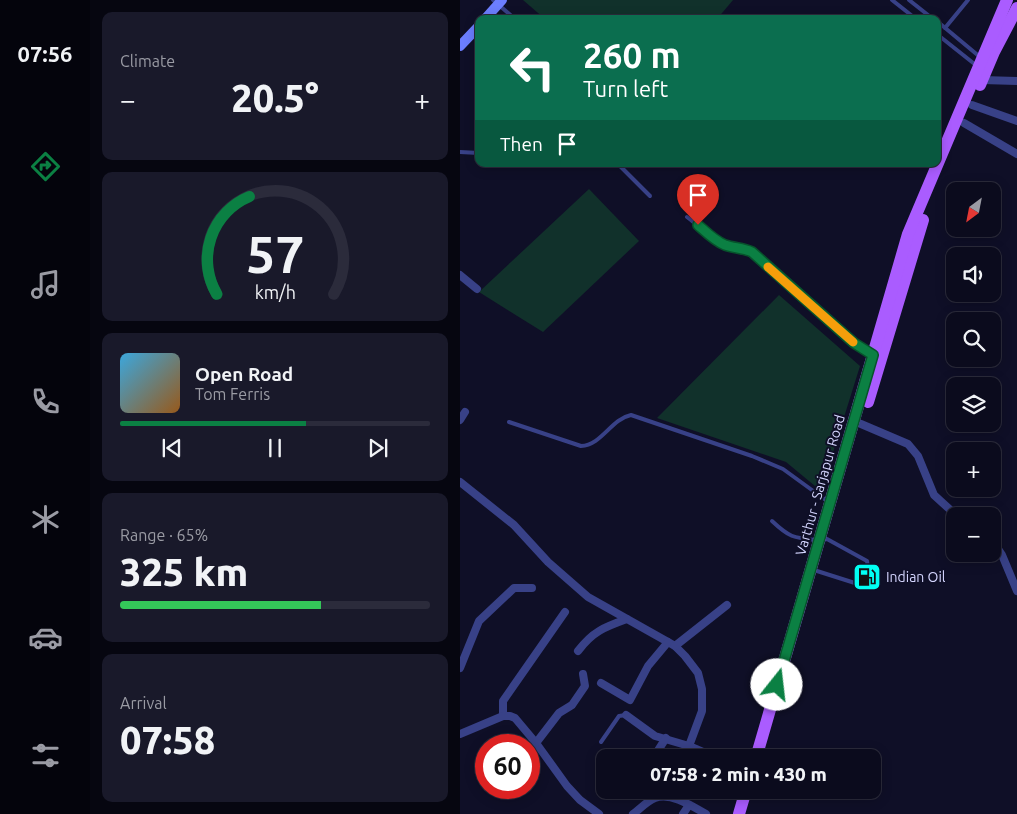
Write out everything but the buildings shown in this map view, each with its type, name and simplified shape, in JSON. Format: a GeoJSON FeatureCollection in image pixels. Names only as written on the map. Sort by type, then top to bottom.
{"type":"FeatureCollection","features":[{"type":"Feature","properties":{"kind":"main road","name":"Varthur - Sarjapur Road"},"geometry":{"type":"LineString","coordinates":[[941,159],[981,69],[1007,0]]}},
{"type":"Feature","properties":{"kind":"main road","name":"Varthur - Sarjapur Road"},"geometry":{"type":"LineString","coordinates":[[759,749],[877,358],[919,228],[972,105],[981,69],[1017,8]]}},
{"type":"Feature","properties":{"kind":"main road","name":"Varthur - Sarjapur Road"},"geometry":{"type":"LineString","coordinates":[[833,506],[861,424],[908,234],[938,167]]}},
{"type":"Feature","properties":{"kind":"main road","name":"Varthur - Sarjapur Road"},"geometry":{"type":"LineString","coordinates":[[766,749],[818,572],[823,540]]}},
{"type":"Feature","properties":{"kind":"main road"},"geometry":{"type":"LineString","coordinates":[[739,814],[743,799]]}},
{"type":"Feature","properties":{"kind":"main road"},"geometry":{"type":"LineString","coordinates":[[748,814],[752,799]]}},
{"type":"Feature","properties":{"kind":"street"},"geometry":{"type":"LineString","coordinates":[[488,15],[498,1]]}},
{"type":"Feature","properties":{"kind":"street"},"geometry":{"type":"LineString","coordinates":[[460,46],[475,30]]}},
{"type":"Feature","properties":{"kind":"street"},"geometry":{"type":"LineString","coordinates":[[981,69],[1017,81]]}},
{"type":"Feature","properties":{"kind":"street"},"geometry":{"type":"LineString","coordinates":[[972,105],[1017,121]]}},
{"type":"Feature","properties":{"kind":"street"},"geometry":{"type":"LineString","coordinates":[[964,123],[1017,154]]}},
{"type":"Feature","properties":{"kind":"street"},"geometry":{"type":"LineString","coordinates":[[460,275],[477,289]]}},
{"type":"Feature","properties":{"kind":"street"},"geometry":{"type":"LineString","coordinates":[[460,420],[465,412]]}},
{"type":"Feature","properties":{"kind":"street"},"geometry":{"type":"LineString","coordinates":[[861,424],[908,444],[918,456],[934,495],[947,507]]}},
{"type":"Feature","properties":{"kind":"street"},"geometry":{"type":"LineString","coordinates":[[460,482],[514,525],[548,562],[588,597],[672,644],[698,673],[702,689],[702,711],[689,746]]}},
{"type":"Feature","properties":{"kind":"street"},"geometry":{"type":"LineString","coordinates":[[1001,554],[1017,592]]}},
{"type":"Feature","properties":{"kind":"street"},"geometry":{"type":"LineString","coordinates":[[460,673],[460,668],[479,621],[514,588],[532,588]]}},
{"type":"Feature","properties":{"kind":"street"},"geometry":{"type":"LineString","coordinates":[[601,683],[630,700],[648,666],[672,644],[727,605]]}},
{"type":"Feature","properties":{"kind":"street"},"geometry":{"type":"LineString","coordinates":[[504,716],[503,701],[565,612]]}},
{"type":"Feature","properties":{"kind":"street"},"geometry":{"type":"LineString","coordinates":[[578,651],[591,636],[601,629],[627,619]]}},
{"type":"Feature","properties":{"kind":"street"},"geometry":{"type":"LineString","coordinates":[[540,738],[559,713],[572,705],[585,686],[583,674]]}},
{"type":"Feature","properties":{"kind":"street"},"geometry":{"type":"LineString","coordinates":[[626,715],[656,736],[696,749]]}},
{"type":"Feature","properties":{"kind":"street"},"geometry":{"type":"LineString","coordinates":[[461,732],[504,716],[510,716],[515,718],[528,734]]}},
{"type":"Feature","properties":{"kind":"street"},"geometry":{"type":"LineString","coordinates":[[659,749],[666,738]]}},
{"type":"Feature","properties":{"kind":"street"},"geometry":{"type":"LineString","coordinates":[[540,749],[567,786],[596,813]]}},
{"type":"Feature","properties":{"kind":"street"},"geometry":{"type":"LineString","coordinates":[[633,814],[654,798],[666,796],[706,814]]}},
{"type":"Feature","properties":{"kind":"street"},"geometry":{"type":"LineString","coordinates":[[684,814],[689,805]]}},
{"type":"Feature","properties":{"kind":"lane"},"geometry":{"type":"LineString","coordinates":[[892,0],[911,15]]}},
{"type":"Feature","properties":{"kind":"lane"},"geometry":{"type":"LineString","coordinates":[[910,0],[929,15]]}},
{"type":"Feature","properties":{"kind":"lane"},"geometry":{"type":"LineString","coordinates":[[945,28],[968,0]]}},
{"type":"Feature","properties":{"kind":"lane"},"geometry":{"type":"LineString","coordinates":[[498,1],[511,15]]}},
{"type":"Feature","properties":{"kind":"lane"},"geometry":{"type":"LineString","coordinates":[[941,25],[981,69]]}},
{"type":"Feature","properties":{"kind":"lane"},"geometry":{"type":"LineString","coordinates":[[941,37],[981,69]]}},
{"type":"Feature","properties":{"kind":"lane"},"geometry":{"type":"LineString","coordinates":[[460,152],[475,153]]}},
{"type":"Feature","properties":{"kind":"lane"},"geometry":{"type":"LineString","coordinates":[[621,167],[650,196]]}},
{"type":"Feature","properties":{"kind":"lane"},"geometry":{"type":"LineString","coordinates":[[687,217],[719,242],[736,248],[745,248],[752,252],[854,343],[877,358]]}},
{"type":"Feature","properties":{"kind":"lane"},"geometry":{"type":"LineString","coordinates":[[509,422],[587,446],[619,418],[630,415],[783,469],[833,506]]}},
{"type":"Feature","properties":{"kind":"lane"},"geometry":{"type":"LineString","coordinates":[[772,521],[786,534],[795,538],[823,540],[867,561],[868,567],[863,581],[858,584],[818,572]]}},
{"type":"Feature","properties":{"kind":"lane"},"geometry":{"type":"LineString","coordinates":[[601,742],[619,716],[626,715]]}},
{"type":"Feature","properties":{"kind":"green space"},"geometry":{"type":"Polygon","coordinates":[[[523,0],[733,0],[720,15],[540,15],[523,0]]]}},
{"type":"Feature","properties":{"kind":"green space"},"geometry":{"type":"Polygon","coordinates":[[[589,189],[639,241],[543,332],[479,292],[589,189]]]}},
{"type":"Feature","properties":{"kind":"green space"},"geometry":{"type":"Polygon","coordinates":[[[779,295],[860,366],[821,491],[786,462],[657,418],[779,295]]]}},
{"type":"Feature","properties":{"kind":"slow traffic"},"geometry":{"type":"LineString","coordinates":[[768,267],[853,342]]}},
{"type":"Feature","properties":{"kind":"place","name":"Indian Oil"},"geometry":{"type":"Point","coordinates":[867,577]}},
{"type":"Feature","properties":{"kind":"route"},"geometry":{"type":"LineString","coordinates":[[698,225],[719,242],[736,248],[745,248],[752,252],[854,343],[873,355],[777,685]]}}]}
